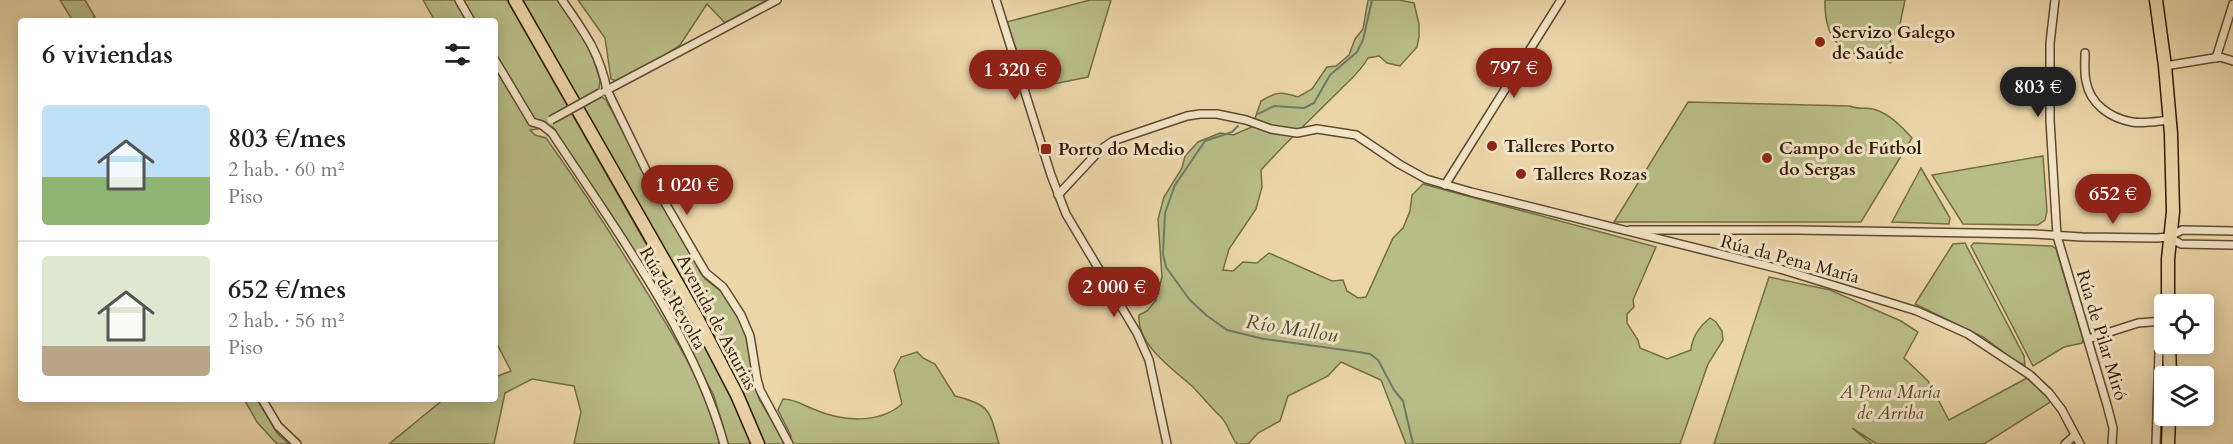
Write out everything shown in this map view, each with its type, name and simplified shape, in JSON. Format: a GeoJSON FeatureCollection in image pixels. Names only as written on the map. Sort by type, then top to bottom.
{"type":"FeatureCollection","features":[{"type":"Feature","properties":{"kind":"main road","name":"Avenida de Asturias"},"geometry":{"type":"LineString","coordinates":[[515,0],[697,318],[733,387],[758,444]]}},
{"type":"Feature","properties":{"kind":"main road"},"geometry":{"type":"LineString","coordinates":[[2156,0],[2170,120],[2173,212],[2169,237],[2169,294]]}},
{"type":"Feature","properties":{"kind":"main road"},"geometry":{"type":"LineString","coordinates":[[2168,444],[2169,426]]}},
{"type":"Feature","properties":{"kind":"street"},"geometry":{"type":"LineString","coordinates":[[459,0],[469,18]]}},
{"type":"Feature","properties":{"kind":"street"},"geometry":{"type":"LineString","coordinates":[[562,0],[592,44],[603,72],[603,92],[646,170],[706,273],[723,286],[741,315],[750,336],[760,390],[789,444]]}},
{"type":"Feature","properties":{"kind":"street"},"geometry":{"type":"LineString","coordinates":[[543,125],[777,0]]}},
{"type":"Feature","properties":{"kind":"street"},"geometry":{"type":"LineString","coordinates":[[996,0],[1066,214],[1137,333],[1149,360],[1167,444]]}},
{"type":"Feature","properties":{"kind":"street"},"geometry":{"type":"LineString","coordinates":[[1445,184],[1561,0]]}},
{"type":"Feature","properties":{"kind":"street","name":"Rúa de Pilar Miró"},"geometry":{"type":"LineString","coordinates":[[2055,0],[2050,43],[2050,120],[2057,236],[2113,428],[2112,444]]}},
{"type":"Feature","properties":{"kind":"street"},"geometry":{"type":"LineString","coordinates":[[2216,58],[2233,4]]}},
{"type":"Feature","properties":{"kind":"street"},"geometry":{"type":"LineString","coordinates":[[2085,53],[2085,79],[2088,90],[2096,105],[2103,111],[2131,122],[2170,120]]}},
{"type":"Feature","properties":{"kind":"street"},"geometry":{"type":"LineString","coordinates":[[2165,66],[2216,58],[2233,61]]}},
{"type":"Feature","properties":{"kind":"street","name":"Rúa da Revolta"},"geometry":{"type":"LineString","coordinates":[[498,65],[532,122],[543,125],[552,133],[659,299],[705,388],[718,420],[724,444]]}},
{"type":"Feature","properties":{"kind":"street","name":"Rúa da Pena María"},"geometry":{"type":"LineString","coordinates":[[1058,195],[1100,150],[1113,141],[1187,116],[1217,114],[1298,133],[1317,129],[1356,135],[1426,179],[1780,269],[1917,311],[1958,329],[2030,375],[2049,393],[2062,410],[2080,444]]}},
{"type":"Feature","properties":{"kind":"street"},"geometry":{"type":"LineString","coordinates":[[1628,232],[1643,229],[1797,230],[2169,237],[2182,230],[2233,231]]}},
{"type":"Feature","properties":{"kind":"street"},"geometry":{"type":"LineString","coordinates":[[2169,237],[2181,244],[2233,245]]}},
{"type":"Feature","properties":{"kind":"street"},"geometry":{"type":"LineString","coordinates":[[2088,339],[2138,323],[2154,322]]}},
{"type":"Feature","properties":{"kind":"street"},"geometry":{"type":"LineString","coordinates":[[2156,444],[2160,354]]}},
{"type":"Feature","properties":{"kind":"street"},"geometry":{"type":"LineString","coordinates":[[264,402],[278,426],[297,444]]}},
{"type":"Feature","properties":{"kind":"street"},"geometry":{"type":"LineString","coordinates":[[2065,444],[2074,436]]}},
{"type":"Feature","properties":{"kind":"green space"},"geometry":{"type":"Polygon","coordinates":[[[60,0],[85,0],[95,17],[93,18],[71,18],[60,0]]]}},
{"type":"Feature","properties":{"kind":"green space"},"geometry":{"type":"Polygon","coordinates":[[[423,0],[507,0],[714,363],[752,444],[728,444],[714,396],[680,331],[553,127],[530,130],[535,135],[546,138],[601,219],[657,309],[695,375],[714,421],[720,444],[574,444],[581,412],[574,386],[532,379],[505,393],[494,444],[389,444],[440,402],[498,402],[498,376],[511,371],[498,346],[498,18],[433,18],[423,0]]]}},
{"type":"Feature","properties":{"kind":"green space"},"geometry":{"type":"Polygon","coordinates":[[[523,0],[559,0],[589,46],[603,98],[655,193],[689,248],[700,272],[705,279],[726,295],[738,313],[748,340],[759,399],[786,444],[765,444],[715,337],[523,0]]]}},
{"type":"Feature","properties":{"kind":"green space"},"geometry":{"type":"Polygon","coordinates":[[[578,0],[767,0],[725,23],[707,4],[680,45],[656,61],[616,81],[611,79],[605,38],[578,0]]]}},
{"type":"Feature","properties":{"kind":"green space"},"geometry":{"type":"Polygon","coordinates":[[[1090,0],[1111,0],[1088,77],[1029,89],[1007,22],[1090,0]]]}},
{"type":"Feature","properties":{"kind":"green space"},"geometry":{"type":"Polygon","coordinates":[[[1368,0],[1399,0],[1414,3],[1419,24],[1417,47],[1400,66],[1387,63],[1379,56],[1368,58],[1355,75],[1261,170],[1262,187],[1256,209],[1229,249],[1223,270],[1233,271],[1243,262],[1257,263],[1269,253],[1332,281],[1343,280],[1347,291],[1358,298],[1366,297],[1393,238],[1403,228],[1410,211],[1412,195],[1423,184],[1656,247],[1633,300],[1634,307],[1627,314],[1627,323],[1638,340],[1640,348],[1667,359],[1691,350],[1697,332],[1710,318],[1722,331],[1723,340],[1708,364],[1680,444],[1406,444],[1381,380],[1341,362],[1328,376],[1288,396],[1280,421],[1258,433],[1248,444],[1237,444],[1223,419],[1149,346],[1143,336],[1139,315],[1147,311],[1156,300],[1162,277],[1158,219],[1164,197],[1182,168],[1185,156],[1198,142],[1220,133],[1233,135],[1252,127],[1261,101],[1266,98],[1278,93],[1298,97],[1312,89],[1327,67],[1336,66],[1349,55],[1355,39],[1363,29],[1368,0]]]}},
{"type":"Feature","properties":{"kind":"green space"},"geometry":{"type":"Polygon","coordinates":[[[1825,0],[1905,0],[1900,24],[1890,41],[1901,54],[1890,63],[1880,50],[1867,54],[1855,54],[1846,50],[1832,36],[1828,25],[1825,0]]]}},
{"type":"Feature","properties":{"kind":"green space"},"geometry":{"type":"Polygon","coordinates":[[[1688,102],[1870,108],[1890,117],[1912,138],[1861,222],[1614,222],[1688,102]]]}},
{"type":"Feature","properties":{"kind":"green space"},"geometry":{"type":"Polygon","coordinates":[[[2043,156],[2047,211],[2045,220],[2038,225],[1963,224],[1932,175],[2043,156]]]}},
{"type":"Feature","properties":{"kind":"green space"},"geometry":{"type":"Polygon","coordinates":[[[1921,168],[1950,218],[1949,224],[1892,222],[1921,168]]]}},
{"type":"Feature","properties":{"kind":"green space"},"geometry":{"type":"Polygon","coordinates":[[[1965,243],[2024,356],[2025,365],[2015,361],[1983,337],[1915,304],[1953,244],[1965,243]]]}},
{"type":"Feature","properties":{"kind":"green space"},"geometry":{"type":"Polygon","coordinates":[[[1974,243],[2052,246],[2056,249],[2083,339],[2082,343],[2064,347],[2033,366],[1971,246],[1974,243]]]}},
{"type":"Feature","properties":{"kind":"green space","name":"A Pena María de Arriba"},"geometry":{"type":"Polygon","coordinates":[[[1769,277],[1830,290],[1901,321],[1918,332],[1904,358],[1928,381],[1949,420],[2027,378],[2052,401],[1984,444],[1877,444],[1852,428],[1872,444],[1714,444],[1769,277]]]}},
{"type":"Feature","properties":{"kind":"green space"},"geometry":{"type":"Polygon","coordinates":[[[917,352],[935,364],[955,396],[976,403],[987,411],[999,444],[789,444],[791,436],[778,410],[783,399],[847,418],[871,418],[882,415],[902,404],[894,370],[901,357],[917,352]]]}},
{"type":"Feature","properties":{"kind":"green space"},"geometry":{"type":"Polygon","coordinates":[[[246,402],[259,402],[277,433],[289,444],[277,444],[257,422],[246,402]]]}},
{"type":"Feature","properties":{"kind":"waterway","name":"Río Mallou"},"geometry":{"type":"LineString","coordinates":[[1258,114],[1274,106],[1304,108],[1314,103],[1330,75],[1357,52],[1363,40],[1372,0]]}},
{"type":"Feature","properties":{"kind":"waterway","name":"Río Mallou"},"geometry":{"type":"LineString","coordinates":[[1238,126],[1232,132],[1205,141],[1175,185],[1165,213],[1163,254],[1166,267],[1189,299],[1227,330],[1264,339],[1370,354],[1378,360],[1394,390],[1403,401],[1413,444]]}},
{"type":"Feature","properties":{"kind":"place","name":"Servizo Galego de Saúde"},"geometry":{"type":"Point","coordinates":[1820,42]}},
{"type":"Feature","properties":{"kind":"place","name":"Talleres Porto"},"geometry":{"type":"Point","coordinates":[1492,146]}},
{"type":"Feature","properties":{"kind":"place","name":"Porto do Medio"},"geometry":{"type":"Point","coordinates":[1046,149]}},
{"type":"Feature","properties":{"kind":"place","name":"Campo de Fútbol do Sergas"},"geometry":{"type":"Point","coordinates":[1767,158]}},
{"type":"Feature","properties":{"kind":"place","name":"Talleres Rozas"},"geometry":{"type":"Point","coordinates":[1521,174]}}]}
